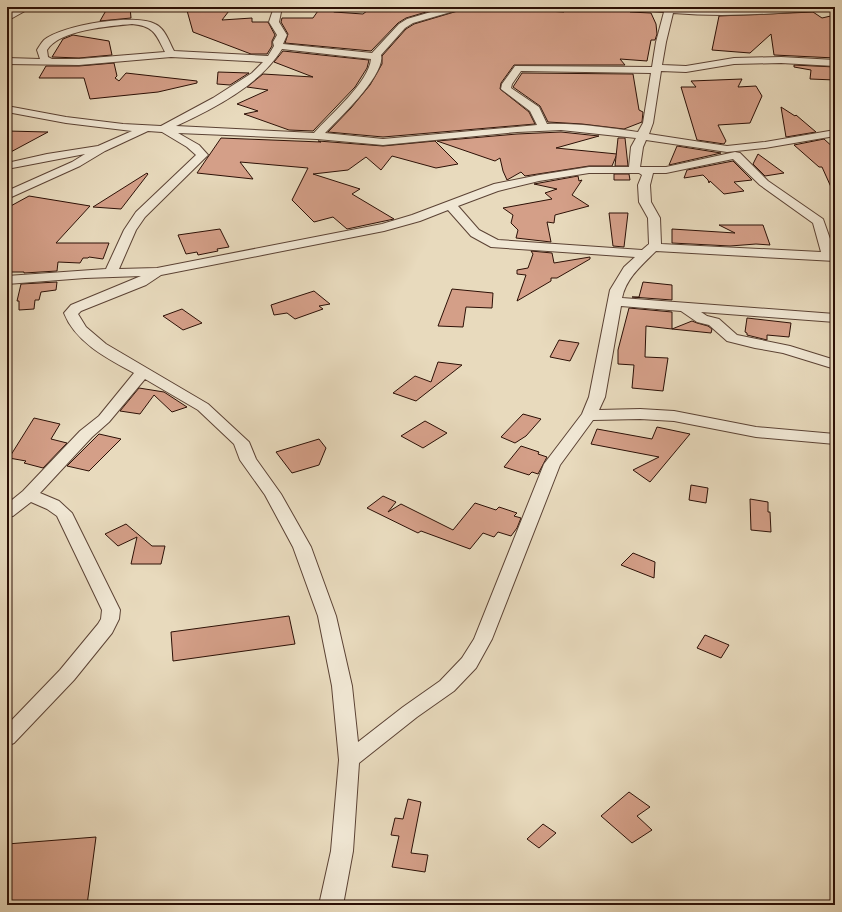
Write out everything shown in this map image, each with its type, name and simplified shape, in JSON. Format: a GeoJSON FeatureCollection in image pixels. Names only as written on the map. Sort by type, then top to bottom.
{"type":"FeatureCollection","features":[{"type":"Feature","properties":{"kind":"street"},"geometry":{"type":"LineString","coordinates":[[7,18],[28,7]]}},
{"type":"Feature","properties":{"kind":"street"},"geometry":{"type":"LineString","coordinates":[[163,130],[246,82],[256,75],[271,59],[279,46],[278,42],[282,35],[274,22],[278,7]]}},
{"type":"Feature","properties":{"kind":"street"},"geometry":{"type":"LineString","coordinates":[[317,136],[363,87],[375,66],[377,57],[376,54],[387,44],[402,26],[410,21],[458,7]]}},
{"type":"Feature","properties":{"kind":"street"},"geometry":{"type":"LineString","coordinates":[[630,7],[778,11],[820,7]]}},
{"type":"Feature","properties":{"kind":"street"},"geometry":{"type":"LineString","coordinates":[[638,170],[637,147],[648,124],[669,9]]}},
{"type":"Feature","properties":{"kind":"street"},"geometry":{"type":"LineString","coordinates":[[49,61],[44,58],[42,50],[50,41],[73,31],[92,26],[125,23],[147,23],[153,26],[171,54]]}},
{"type":"Feature","properties":{"kind":"street"},"geometry":{"type":"LineString","coordinates":[[279,46],[377,57]]}},
{"type":"Feature","properties":{"kind":"street"},"geometry":{"type":"LineString","coordinates":[[7,61],[78,62],[171,54],[271,59]]}},
{"type":"Feature","properties":{"kind":"street"},"geometry":{"type":"LineString","coordinates":[[543,127],[535,109],[506,89],[507,84],[518,68],[686,69],[734,61],[781,60],[835,63]]}},
{"type":"Feature","properties":{"kind":"street"},"geometry":{"type":"LineString","coordinates":[[7,109],[66,120],[145,129],[317,136],[383,142],[543,127],[584,129],[643,136],[731,152],[764,183],[819,222],[832,257],[744,251],[649,251],[495,244],[475,233],[450,204]]}},
{"type":"Feature","properties":{"kind":"street"},"geometry":{"type":"LineString","coordinates":[[7,195],[76,164],[101,149],[145,129]]}},
{"type":"Feature","properties":{"kind":"street"},"geometry":{"type":"LineString","coordinates":[[110,274],[130,230],[140,215],[202,155],[192,146],[163,130]]}},
{"type":"Feature","properties":{"kind":"street"},"geometry":{"type":"LineString","coordinates":[[7,280],[157,272],[384,226],[416,218],[494,188],[539,178],[589,170],[666,170],[682,168],[731,152],[835,134]]}},
{"type":"Feature","properties":{"kind":"street"},"geometry":{"type":"LineString","coordinates":[[7,166],[47,157],[101,149]]}},
{"type":"Feature","properties":{"kind":"street"},"geometry":{"type":"LineString","coordinates":[[349,760],[410,712],[447,686],[469,663],[483,639],[552,464],[589,415],[597,397],[618,290],[625,275],[633,265],[655,245],[656,227],[654,218],[645,202],[644,185],[648,174],[638,170]]}},
{"type":"Feature","properties":{"kind":"street"},"geometry":{"type":"LineString","coordinates":[[157,272],[141,282],[76,308],[71,313],[74,323],[81,331],[111,355],[203,407],[241,442],[248,460],[273,494],[302,547],[327,616],[342,686],[349,760],[346,824],[336,886],[331,905]]}},
{"type":"Feature","properties":{"kind":"street"},"geometry":{"type":"LineString","coordinates":[[615,302],[835,318]]}},
{"type":"Feature","properties":{"kind":"street"},"geometry":{"type":"LineString","coordinates":[[682,307],[702,319],[714,322],[732,338],[785,349],[835,364]]}},
{"type":"Feature","properties":{"kind":"street"},"geometry":{"type":"LineString","coordinates":[[7,512],[29,495],[86,434],[104,419],[143,372]]}},
{"type":"Feature","properties":{"kind":"street"},"geometry":{"type":"LineString","coordinates":[[589,415],[661,415],[756,432],[835,440]]}},
{"type":"Feature","properties":{"kind":"street"},"geometry":{"type":"LineString","coordinates":[[7,738],[67,675],[105,628],[110,619],[111,610],[64,513],[58,508],[29,495]]}},
{"type":"Feature","properties":{"kind":"building"},"geometry":{"type":"Polygon","coordinates":[[[108,7],[130,7],[131,18],[100,21],[108,7]]]}},
{"type":"Feature","properties":{"kind":"building"},"geometry":{"type":"Polygon","coordinates":[[[186,7],[232,7],[222,20],[252,18],[252,22],[268,22],[275,35],[272,41],[272,46],[267,54],[251,54],[193,32],[186,7]]]}},
{"type":"Feature","properties":{"kind":"building"},"geometry":{"type":"Polygon","coordinates":[[[372,7],[443,7],[406,18],[398,23],[371,51],[285,43],[288,34],[281,22],[282,18],[313,18],[320,8],[330,9],[334,12],[363,14],[372,7]]]}},
{"type":"Feature","properties":{"kind":"building"},"geometry":{"type":"Polygon","coordinates":[[[463,7],[539,7],[547,11],[564,12],[565,7],[590,9],[590,7],[625,7],[630,12],[651,13],[656,24],[657,34],[655,40],[651,40],[647,61],[620,59],[625,65],[514,65],[501,83],[500,89],[529,112],[535,124],[383,137],[328,132],[370,85],[382,64],[382,56],[406,29],[414,24],[461,10],[463,7]]]}},
{"type":"Feature","properties":{"kind":"building"},"geometry":{"type":"Polygon","coordinates":[[[813,12],[822,18],[835,15],[835,58],[774,55],[771,34],[750,53],[712,50],[719,16],[813,12]]]}},
{"type":"Feature","properties":{"kind":"building"},"geometry":{"type":"Polygon","coordinates":[[[73,35],[109,41],[112,55],[79,58],[52,57],[63,39],[73,35]]]}},
{"type":"Feature","properties":{"kind":"building"},"geometry":{"type":"Polygon","coordinates":[[[283,51],[369,60],[367,68],[355,87],[313,131],[289,130],[244,114],[258,111],[237,104],[268,90],[247,87],[263,74],[313,77],[274,62],[283,51]]]}},
{"type":"Feature","properties":{"kind":"building"},"geometry":{"type":"Polygon","coordinates":[[[114,63],[117,76],[115,78],[119,81],[126,73],[197,81],[197,83],[158,92],[90,99],[84,78],[39,78],[46,66],[79,66],[114,63]]]}},
{"type":"Feature","properties":{"kind":"building"},"geometry":{"type":"Polygon","coordinates":[[[794,65],[835,67],[835,80],[810,79],[811,70],[794,67],[794,65]]]}},
{"type":"Feature","properties":{"kind":"building"},"geometry":{"type":"Polygon","coordinates":[[[218,72],[249,73],[230,85],[217,84],[218,72]]]}},
{"type":"Feature","properties":{"kind":"building"},"geometry":{"type":"Polygon","coordinates":[[[522,73],[633,74],[639,110],[643,112],[642,122],[624,129],[548,122],[540,106],[513,87],[522,73]]]}},
{"type":"Feature","properties":{"kind":"building"},"geometry":{"type":"Polygon","coordinates":[[[742,79],[738,87],[756,86],[762,96],[750,123],[718,125],[726,141],[724,144],[697,140],[681,87],[696,87],[691,81],[742,79]]]}},
{"type":"Feature","properties":{"kind":"building"},"geometry":{"type":"Polygon","coordinates":[[[781,107],[795,116],[796,115],[816,132],[786,137],[781,107]]]}},
{"type":"Feature","properties":{"kind":"building"},"geometry":{"type":"Polygon","coordinates":[[[7,131],[48,132],[7,154],[7,131]]]}},
{"type":"Feature","properties":{"kind":"building"},"geometry":{"type":"Polygon","coordinates":[[[561,132],[599,136],[556,148],[617,154],[612,166],[589,166],[525,176],[521,172],[507,180],[500,158],[495,161],[437,141],[517,134],[561,132]]]}},
{"type":"Feature","properties":{"kind":"building"},"geometry":{"type":"Polygon","coordinates":[[[221,138],[321,142],[318,141],[383,146],[435,141],[458,164],[436,168],[392,156],[381,170],[366,157],[348,170],[313,174],[360,189],[352,194],[394,219],[347,229],[333,217],[314,222],[292,200],[308,168],[240,162],[253,179],[197,173],[221,138]]]}},
{"type":"Feature","properties":{"kind":"building"},"geometry":{"type":"Polygon","coordinates":[[[618,138],[625,138],[628,166],[615,166],[618,138]]]}},
{"type":"Feature","properties":{"kind":"building"},"geometry":{"type":"Polygon","coordinates":[[[824,139],[835,149],[835,196],[822,167],[819,167],[794,145],[824,139]]]}},
{"type":"Feature","properties":{"kind":"building"},"geometry":{"type":"Polygon","coordinates":[[[677,146],[721,153],[669,165],[677,146]]]}},
{"type":"Feature","properties":{"kind":"building"},"geometry":{"type":"Polygon","coordinates":[[[758,154],[784,173],[765,176],[753,164],[758,154]]]}},
{"type":"Feature","properties":{"kind":"building"},"geometry":{"type":"Polygon","coordinates":[[[733,161],[752,180],[734,182],[744,191],[724,194],[710,181],[709,183],[703,175],[684,178],[687,170],[733,161]]]}},
{"type":"Feature","properties":{"kind":"building"},"geometry":{"type":"Polygon","coordinates":[[[147,173],[148,174],[121,209],[93,207],[147,173]]]}},
{"type":"Feature","properties":{"kind":"building"},"geometry":{"type":"Polygon","coordinates":[[[614,174],[629,174],[630,180],[614,180],[614,174]]]}},
{"type":"Feature","properties":{"kind":"building"},"geometry":{"type":"Polygon","coordinates":[[[578,176],[579,181],[582,180],[572,195],[589,206],[555,215],[554,223],[547,222],[551,242],[516,238],[518,230],[511,223],[513,215],[503,208],[552,199],[545,193],[557,189],[534,184],[578,176]]]}},
{"type":"Feature","properties":{"kind":"building"},"geometry":{"type":"Polygon","coordinates":[[[29,196],[90,206],[56,243],[109,243],[103,259],[89,257],[83,258],[80,263],[58,262],[57,271],[24,273],[7,272],[7,208],[29,196]]]}},
{"type":"Feature","properties":{"kind":"building"},"geometry":{"type":"Polygon","coordinates":[[[609,213],[628,213],[624,247],[613,246],[609,213]]]}},
{"type":"Feature","properties":{"kind":"building"},"geometry":{"type":"Polygon","coordinates":[[[719,225],[763,225],[770,245],[756,244],[730,246],[672,243],[672,229],[735,233],[719,225]]]}},
{"type":"Feature","properties":{"kind":"building"},"geometry":{"type":"Polygon","coordinates":[[[220,229],[229,247],[198,255],[197,252],[186,254],[178,235],[220,229]]]}},
{"type":"Feature","properties":{"kind":"building"},"geometry":{"type":"Polygon","coordinates":[[[531,251],[552,253],[554,263],[590,257],[590,259],[557,278],[551,278],[551,281],[517,301],[526,275],[517,274],[517,270],[528,268],[533,254],[531,251]]]}},
{"type":"Feature","properties":{"kind":"building"},"geometry":{"type":"Polygon","coordinates":[[[57,282],[56,290],[41,292],[39,300],[35,300],[34,309],[19,310],[19,301],[17,301],[21,284],[57,282]]]}},
{"type":"Feature","properties":{"kind":"building"},"geometry":{"type":"Polygon","coordinates":[[[643,282],[672,285],[672,300],[632,297],[639,297],[643,282]]]}},
{"type":"Feature","properties":{"kind":"building"},"geometry":{"type":"Polygon","coordinates":[[[452,289],[493,293],[492,308],[466,307],[463,327],[438,326],[452,289]]]}},
{"type":"Feature","properties":{"kind":"building"},"geometry":{"type":"Polygon","coordinates":[[[314,291],[330,304],[319,306],[323,309],[295,319],[287,313],[274,315],[271,305],[314,291]]]}},
{"type":"Feature","properties":{"kind":"building"},"geometry":{"type":"Polygon","coordinates":[[[629,308],[672,312],[672,329],[646,326],[645,357],[668,358],[663,391],[632,388],[634,365],[618,364],[618,350],[629,308]]]}},
{"type":"Feature","properties":{"kind":"building"},"geometry":{"type":"Polygon","coordinates":[[[182,309],[202,323],[183,330],[163,316],[182,309]]]}},
{"type":"Feature","properties":{"kind":"building"},"geometry":{"type":"Polygon","coordinates":[[[747,318],[791,323],[789,337],[767,335],[767,340],[747,335],[745,332],[747,318]]]}},
{"type":"Feature","properties":{"kind":"building"},"geometry":{"type":"Polygon","coordinates":[[[692,321],[708,326],[712,329],[711,333],[672,329],[692,321]]]}},
{"type":"Feature","properties":{"kind":"building"},"geometry":{"type":"Polygon","coordinates":[[[559,340],[579,343],[570,361],[550,357],[559,340]]]}},
{"type":"Feature","properties":{"kind":"building"},"geometry":{"type":"Polygon","coordinates":[[[438,362],[462,365],[416,401],[393,393],[415,376],[431,382],[438,362]]]}},
{"type":"Feature","properties":{"kind":"building"},"geometry":{"type":"Polygon","coordinates":[[[139,388],[164,392],[187,407],[172,412],[154,395],[140,414],[120,411],[139,388]]]}},
{"type":"Feature","properties":{"kind":"building"},"geometry":{"type":"Polygon","coordinates":[[[523,414],[541,419],[526,436],[515,443],[501,437],[523,414]]]}},
{"type":"Feature","properties":{"kind":"building"},"geometry":{"type":"Polygon","coordinates":[[[34,418],[60,424],[51,439],[67,443],[43,468],[24,463],[26,461],[9,458],[34,418]]]}},
{"type":"Feature","properties":{"kind":"building"},"geometry":{"type":"Polygon","coordinates":[[[425,421],[447,433],[423,448],[401,436],[425,421]]]}},
{"type":"Feature","properties":{"kind":"building"},"geometry":{"type":"Polygon","coordinates":[[[657,427],[690,434],[650,482],[633,470],[659,457],[591,444],[597,429],[652,439],[657,427]]]}},
{"type":"Feature","properties":{"kind":"building"},"geometry":{"type":"Polygon","coordinates":[[[99,434],[121,439],[89,471],[67,466],[99,434]]]}},
{"type":"Feature","properties":{"kind":"building"},"geometry":{"type":"Polygon","coordinates":[[[319,439],[326,448],[319,465],[292,473],[276,452],[319,439]]]}},
{"type":"Feature","properties":{"kind":"building"},"geometry":{"type":"Polygon","coordinates":[[[521,446],[539,452],[538,454],[547,457],[538,474],[532,472],[529,475],[504,467],[521,446]]]}},
{"type":"Feature","properties":{"kind":"building"},"geometry":{"type":"Polygon","coordinates":[[[691,485],[708,488],[706,503],[689,500],[691,485]]]}},
{"type":"Feature","properties":{"kind":"building"},"geometry":{"type":"Polygon","coordinates":[[[383,496],[396,502],[388,512],[401,504],[453,530],[475,503],[496,510],[499,507],[517,513],[514,516],[521,518],[517,528],[511,536],[498,532],[494,537],[483,533],[470,549],[421,531],[418,533],[367,508],[383,496]]]}},
{"type":"Feature","properties":{"kind":"building"},"geometry":{"type":"Polygon","coordinates":[[[750,499],[768,502],[771,532],[751,530],[750,499]]]}},
{"type":"Feature","properties":{"kind":"building"},"geometry":{"type":"Polygon","coordinates":[[[126,524],[152,546],[165,546],[161,564],[131,564],[137,537],[118,546],[105,534],[126,524]]]}},
{"type":"Feature","properties":{"kind":"building"},"geometry":{"type":"Polygon","coordinates":[[[633,553],[655,562],[654,578],[621,565],[633,553]]]}},
{"type":"Feature","properties":{"kind":"building"},"geometry":{"type":"Polygon","coordinates":[[[289,616],[295,644],[173,661],[171,632],[289,616]]]}},
{"type":"Feature","properties":{"kind":"building"},"geometry":{"type":"Polygon","coordinates":[[[705,635],[729,645],[721,658],[697,648],[705,635]]]}},
{"type":"Feature","properties":{"kind":"building"},"geometry":{"type":"Polygon","coordinates":[[[629,792],[650,807],[637,816],[652,830],[632,843],[601,816],[629,792]]]}},
{"type":"Feature","properties":{"kind":"building"},"geometry":{"type":"Polygon","coordinates":[[[408,799],[421,802],[411,853],[428,855],[425,872],[392,867],[399,836],[391,835],[395,818],[403,819],[408,799]]]}},
{"type":"Feature","properties":{"kind":"building"},"geometry":{"type":"Polygon","coordinates":[[[543,824],[556,833],[539,848],[527,839],[543,824]]]}},
{"type":"Feature","properties":{"kind":"building"},"geometry":{"type":"Polygon","coordinates":[[[96,837],[87,905],[7,905],[7,844],[96,837]]]}}]}
